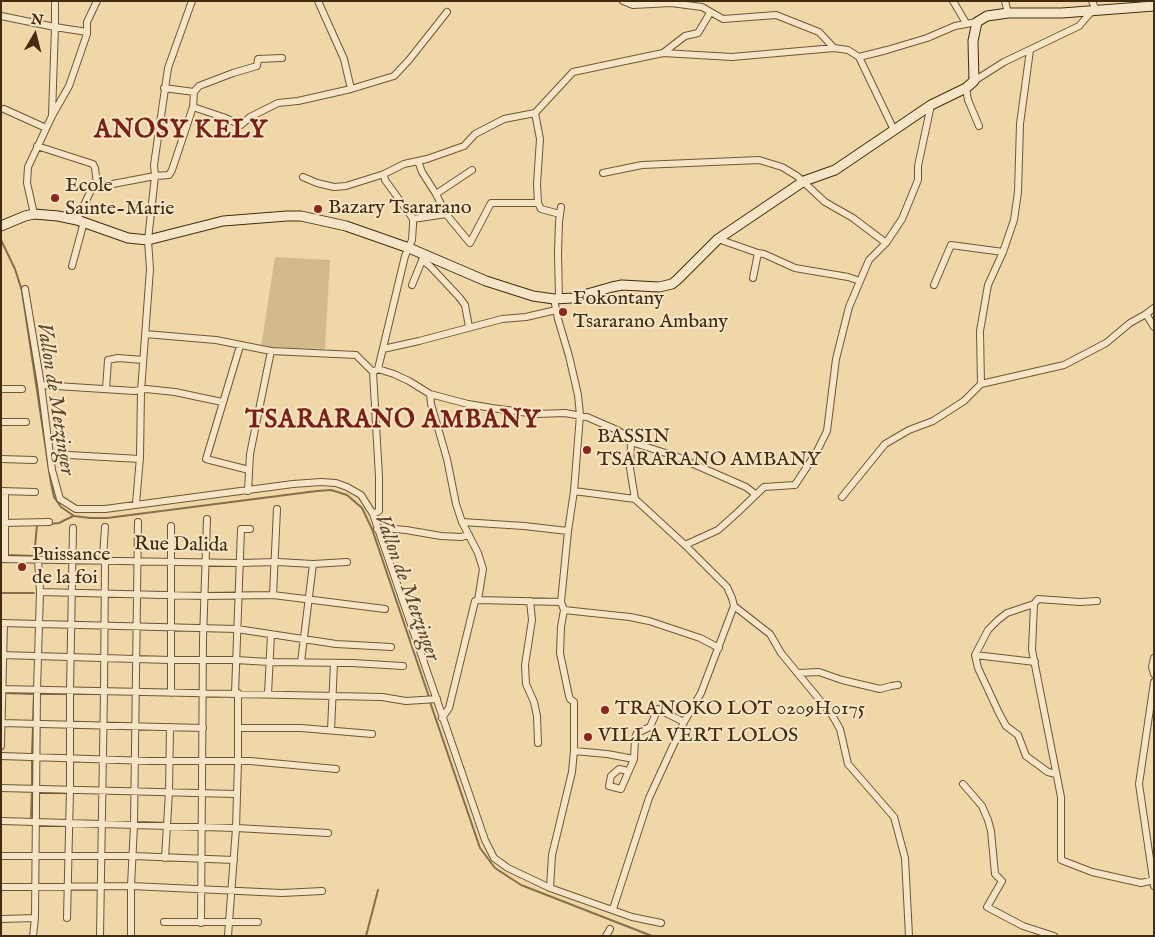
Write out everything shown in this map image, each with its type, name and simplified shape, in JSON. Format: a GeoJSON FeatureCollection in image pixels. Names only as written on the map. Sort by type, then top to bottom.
{"type":"FeatureCollection","features":[{"type":"Feature","properties":{"kind":"street"},"geometry":{"type":"LineString","coordinates":[[52,116],[55,1]]}},
{"type":"Feature","properties":{"kind":"street"},"geometry":{"type":"LineString","coordinates":[[34,214],[27,183],[28,167],[52,116],[69,86],[87,32],[87,22],[97,1]]}},
{"type":"Feature","properties":{"kind":"street"},"geometry":{"type":"LineString","coordinates":[[136,504],[140,459],[141,391],[150,269],[148,240],[155,176],[154,165],[168,68],[192,1]]}},
{"type":"Feature","properties":{"kind":"street"},"geometry":{"type":"LineString","coordinates":[[318,1],[344,59],[351,89]]}},
{"type":"Feature","properties":{"kind":"street"},"geometry":{"type":"LineString","coordinates":[[623,1],[633,5],[663,2],[702,7],[723,19],[776,15],[819,32],[834,48]]}},
{"type":"Feature","properties":{"kind":"street"},"geometry":{"type":"LineString","coordinates":[[953,1],[966,23]]}},
{"type":"Feature","properties":{"kind":"street"},"geometry":{"type":"LineString","coordinates":[[1005,1],[1008,13]]}},
{"type":"Feature","properties":{"kind":"street"},"geometry":{"type":"LineString","coordinates":[[859,57],[888,50],[966,23],[977,22],[987,16],[1008,13],[1062,13],[1093,7],[1150,5]]}},
{"type":"Feature","properties":{"kind":"street"},"geometry":{"type":"LineString","coordinates":[[1,226],[15,219],[34,214],[80,221],[128,238],[148,240],[223,221],[287,216],[329,222],[409,248],[423,257],[533,296],[557,299],[573,298],[612,286],[659,288],[680,279],[718,239],[804,181],[835,170],[931,105],[966,88],[1004,62],[1079,26],[1093,7]]}},
{"type":"Feature","properties":{"kind":"street"},"geometry":{"type":"LineString","coordinates":[[193,106],[241,125],[250,117],[278,103],[298,101],[351,89],[394,76],[447,12]]}},
{"type":"Feature","properties":{"kind":"street"},"geometry":{"type":"LineString","coordinates":[[663,53],[684,36],[698,32],[710,13]]}},
{"type":"Feature","properties":{"kind":"street"},"geometry":{"type":"LineString","coordinates":[[1,16],[87,32]]}},
{"type":"Feature","properties":{"kind":"street"},"geometry":{"type":"LineString","coordinates":[[974,81],[973,41],[977,22]]}},
{"type":"Feature","properties":{"kind":"street"},"geometry":{"type":"LineString","coordinates":[[303,177],[334,187],[346,186],[384,174],[404,164],[464,146],[475,134],[504,119],[535,113],[573,72],[663,53],[732,57],[834,48],[848,50],[859,57],[894,130]]}},
{"type":"Feature","properties":{"kind":"street"},"geometry":{"type":"LineString","coordinates":[[981,384],[980,331],[988,285],[1004,252],[1014,220],[1018,192],[1020,124],[1030,50]]}},
{"type":"Feature","properties":{"kind":"street"},"geometry":{"type":"LineString","coordinates":[[72,266],[80,221],[92,188],[97,185],[102,186],[169,175],[193,106],[194,92],[199,86],[233,72],[257,66],[258,59],[282,58]]}},
{"type":"Feature","properties":{"kind":"street"},"geometry":{"type":"LineString","coordinates":[[164,88],[194,92]]}},
{"type":"Feature","properties":{"kind":"street"},"geometry":{"type":"LineString","coordinates":[[966,88],[968,100],[980,126]]}},
{"type":"Feature","properties":{"kind":"street"},"geometry":{"type":"LineString","coordinates":[[685,545],[718,530],[764,487],[794,485],[816,453],[827,431],[836,359],[849,307],[869,260],[886,243],[902,219],[918,180],[918,166],[931,105]]}},
{"type":"Feature","properties":{"kind":"street"},"geometry":{"type":"LineString","coordinates":[[4,109],[46,128]]}},
{"type":"Feature","properties":{"kind":"street"},"geometry":{"type":"LineString","coordinates":[[535,113],[540,139],[537,184],[538,202],[544,211],[560,214]]}},
{"type":"Feature","properties":{"kind":"street"},"geometry":{"type":"LineString","coordinates":[[37,146],[93,164],[97,185]]}},
{"type":"Feature","properties":{"kind":"street"},"geometry":{"type":"LineString","coordinates":[[603,173],[650,164],[758,160],[782,167],[804,181],[825,202],[853,218],[886,243]]}},
{"type":"Feature","properties":{"kind":"street"},"geometry":{"type":"LineString","coordinates":[[418,161],[422,172],[446,214],[470,244],[491,203],[538,202]]}},
{"type":"Feature","properties":{"kind":"street"},"geometry":{"type":"LineString","coordinates":[[436,194],[472,170]]}},
{"type":"Feature","properties":{"kind":"street"},"geometry":{"type":"LineString","coordinates":[[372,514],[379,511],[376,370],[383,349],[404,256],[412,240],[412,219],[385,180],[384,174]]}},
{"type":"Feature","properties":{"kind":"street"},"geometry":{"type":"LineString","coordinates":[[550,888],[552,855],[572,772],[574,751],[574,702],[569,696],[560,654],[564,610],[561,602],[574,491],[580,415],[578,395],[556,310],[561,206]]}},
{"type":"Feature","properties":{"kind":"street"},"geometry":{"type":"LineString","coordinates":[[412,219],[446,214]]}},
{"type":"Feature","properties":{"kind":"street"},"geometry":{"type":"LineString","coordinates":[[718,239],[764,254],[795,268],[848,277],[860,281]]}},
{"type":"Feature","properties":{"kind":"street"},"geometry":{"type":"LineString","coordinates":[[934,285],[951,245],[1004,252]]}},
{"type":"Feature","properties":{"kind":"street"},"geometry":{"type":"LineString","coordinates":[[753,278],[758,253]]}},
{"type":"Feature","properties":{"kind":"street"},"geometry":{"type":"LineString","coordinates":[[412,285],[423,257]]}},
{"type":"Feature","properties":{"kind":"street"},"geometry":{"type":"LineString","coordinates":[[423,257],[465,306],[469,327]]}},
{"type":"Feature","properties":{"kind":"street"},"geometry":{"type":"LineString","coordinates":[[25,289],[41,385],[52,470],[60,499],[76,509],[105,509],[321,482],[336,483],[361,495],[372,514],[485,840],[494,858],[508,868],[550,888],[632,917],[661,923]]}},
{"type":"Feature","properties":{"kind":"street"},"geometry":{"type":"LineString","coordinates":[[842,497],[885,444],[909,430],[933,421],[964,401],[981,384],[1064,364],[1106,343],[1130,323],[1154,308]]}},
{"type":"Feature","properties":{"kind":"street"},"geometry":{"type":"LineString","coordinates":[[383,349],[502,319],[556,310]]}},
{"type":"Feature","properties":{"kind":"street"},"geometry":{"type":"LineString","coordinates":[[1146,314],[1154,328]]}},
{"type":"Feature","properties":{"kind":"street"},"geometry":{"type":"LineString","coordinates":[[145,334],[216,340],[271,351],[356,355],[376,370],[409,381],[430,394],[492,408],[536,414],[580,415],[617,430],[631,442],[675,456],[746,487],[755,494]]}},
{"type":"Feature","properties":{"kind":"street"},"geometry":{"type":"LineString","coordinates":[[240,346],[206,460],[249,470]]}},
{"type":"Feature","properties":{"kind":"street"},"geometry":{"type":"LineString","coordinates":[[248,491],[250,454],[271,351]]}},
{"type":"Feature","properties":{"kind":"street"},"geometry":{"type":"LineString","coordinates":[[106,389],[108,360],[118,358],[143,360]]}},
{"type":"Feature","properties":{"kind":"street"},"geometry":{"type":"LineString","coordinates":[[41,385],[141,391],[146,389],[175,392],[222,402]]}},
{"type":"Feature","properties":{"kind":"street"},"geometry":{"type":"LineString","coordinates":[[1,389],[22,389]]}},
{"type":"Feature","properties":{"kind":"street"},"geometry":{"type":"LineString","coordinates":[[430,394],[431,404],[447,459],[456,504],[462,522],[478,553],[483,569],[478,600],[475,601],[449,708],[442,718]]}},
{"type":"Feature","properties":{"kind":"street"},"geometry":{"type":"LineString","coordinates":[[1,422],[26,422]]}},
{"type":"Feature","properties":{"kind":"street"},"geometry":{"type":"LineString","coordinates":[[631,442],[630,468],[635,499]]}},
{"type":"Feature","properties":{"kind":"street"},"geometry":{"type":"LineString","coordinates":[[51,457],[69,455],[140,459]]}},
{"type":"Feature","properties":{"kind":"street"},"geometry":{"type":"LineString","coordinates":[[1,459],[34,460]]}},
{"type":"Feature","properties":{"kind":"street"},"geometry":{"type":"LineString","coordinates":[[3,559],[3,491],[35,492]]}},
{"type":"Feature","properties":{"kind":"street"},"geometry":{"type":"LineString","coordinates":[[574,491],[635,499],[727,587],[734,606],[701,693],[684,722],[649,798],[613,910]]}},
{"type":"Feature","properties":{"kind":"street"},"geometry":{"type":"LineString","coordinates":[[272,595],[277,509]]}},
{"type":"Feature","properties":{"kind":"street"},"geometry":{"type":"LineString","coordinates":[[201,923],[203,628],[207,519]]}},
{"type":"Feature","properties":{"kind":"street"},"geometry":{"type":"LineString","coordinates":[[3,523],[49,522]]}},
{"type":"Feature","properties":{"kind":"street"},"geometry":{"type":"LineString","coordinates":[[131,936],[130,886],[134,825],[138,522]]}},
{"type":"Feature","properties":{"kind":"street"},"geometry":{"type":"LineString","coordinates":[[462,522],[568,531]]}},
{"type":"Feature","properties":{"kind":"street"},"geometry":{"type":"LineString","coordinates":[[171,526],[171,692]]}},
{"type":"Feature","properties":{"kind":"street"},"geometry":{"type":"LineString","coordinates":[[100,936],[104,691],[105,561],[103,557],[105,527]]}},
{"type":"Feature","properties":{"kind":"street"},"geometry":{"type":"LineString","coordinates":[[67,918],[73,528]]}},
{"type":"Feature","properties":{"kind":"street"},"geometry":{"type":"LineString","coordinates":[[228,936],[236,828],[238,762],[236,660],[240,595],[239,563],[241,529],[250,528]]}},
{"type":"Feature","properties":{"kind":"street"},"geometry":{"type":"LineString","coordinates":[[377,529],[406,530],[440,536],[460,537],[469,535]]}},
{"type":"Feature","properties":{"kind":"street","name":"Rue Dalida"},"geometry":{"type":"LineString","coordinates":[[3,559],[313,564],[347,562]]}},
{"type":"Feature","properties":{"kind":"street"},"geometry":{"type":"LineString","coordinates":[[33,936],[37,822],[36,757],[40,592],[38,560]]}},
{"type":"Feature","properties":{"kind":"street"},"geometry":{"type":"LineString","coordinates":[[301,662],[313,564]]}},
{"type":"Feature","properties":{"kind":"street"},"geometry":{"type":"LineString","coordinates":[[40,592],[205,596],[272,595],[385,609]]}},
{"type":"Feature","properties":{"kind":"street"},"geometry":{"type":"LineString","coordinates":[[1056,774],[1048,772],[1026,756],[1018,734],[1006,726],[999,713],[978,668],[975,655],[988,630],[998,620],[1007,613],[1034,604],[1038,599],[1080,602],[1097,601]]}},
{"type":"Feature","properties":{"kind":"street"},"geometry":{"type":"LineString","coordinates":[[478,600],[554,600],[561,602]]}},
{"type":"Feature","properties":{"kind":"street"},"geometry":{"type":"LineString","coordinates":[[530,601],[532,620],[525,665],[526,684],[534,702],[537,716],[538,743]]}},
{"type":"Feature","properties":{"kind":"street"},"geometry":{"type":"LineString","coordinates":[[1034,604],[1032,650],[1061,797],[1061,860],[1092,872],[1141,883],[1153,882],[1139,784],[1154,682]]}},
{"type":"Feature","properties":{"kind":"street"},"geometry":{"type":"LineString","coordinates":[[734,606],[770,634],[781,653],[832,715],[840,729],[848,764],[894,817],[905,858],[909,936]]}},
{"type":"Feature","properties":{"kind":"street"},"geometry":{"type":"LineString","coordinates":[[564,610],[630,617],[649,621],[700,638],[719,648]]}},
{"type":"Feature","properties":{"kind":"street"},"geometry":{"type":"LineString","coordinates":[[1,746],[3,623],[237,629],[336,644],[391,647]]}},
{"type":"Feature","properties":{"kind":"street"},"geometry":{"type":"LineString","coordinates":[[268,694],[270,634]]}},
{"type":"Feature","properties":{"kind":"street"},"geometry":{"type":"LineString","coordinates":[[2,655],[403,666]]}},
{"type":"Feature","properties":{"kind":"street"},"geometry":{"type":"LineString","coordinates":[[975,655],[1035,662]]}},
{"type":"Feature","properties":{"kind":"street"},"geometry":{"type":"LineString","coordinates":[[1154,658],[1152,667],[1154,674]]}},
{"type":"Feature","properties":{"kind":"street"},"geometry":{"type":"LineString","coordinates":[[331,730],[334,663]]}},
{"type":"Feature","properties":{"kind":"street"},"geometry":{"type":"LineString","coordinates":[[798,673],[819,672],[842,680],[880,689],[898,686]]}},
{"type":"Feature","properties":{"kind":"street"},"geometry":{"type":"LineString","coordinates":[[2,689],[382,696],[406,700],[437,699]]}},
{"type":"Feature","properties":{"kind":"street"},"geometry":{"type":"LineString","coordinates":[[628,771],[634,759],[637,733],[650,727],[658,709],[684,722]]}},
{"type":"Feature","properties":{"kind":"street"},"geometry":{"type":"LineString","coordinates":[[2,723],[203,728]]}},
{"type":"Feature","properties":{"kind":"street"},"geometry":{"type":"LineString","coordinates":[[165,858],[170,727]]}},
{"type":"Feature","properties":{"kind":"street"},"geometry":{"type":"LineString","coordinates":[[238,728],[331,730],[372,734]]}},
{"type":"Feature","properties":{"kind":"street"},"geometry":{"type":"LineString","coordinates":[[574,751],[634,759]]}},
{"type":"Feature","properties":{"kind":"street"},"geometry":{"type":"LineString","coordinates":[[1,756],[238,762],[336,768]]}},
{"type":"Feature","properties":{"kind":"street"},"geometry":{"type":"LineString","coordinates":[[963,784],[982,806],[988,820],[992,838],[995,874],[1002,881],[987,907],[1023,926],[1054,936]]}},
{"type":"Feature","properties":{"kind":"street"},"geometry":{"type":"LineString","coordinates":[[1,788],[236,794]]}},
{"type":"Feature","properties":{"kind":"street"},"geometry":{"type":"LineString","coordinates":[[1,821],[328,832]]}},
{"type":"Feature","properties":{"kind":"street"},"geometry":{"type":"LineString","coordinates":[[1,856],[133,856],[234,860]]}},
{"type":"Feature","properties":{"kind":"street"},"geometry":{"type":"LineString","coordinates":[[1,887],[130,886],[282,893],[322,891]]}},
{"type":"Feature","properties":{"kind":"street"},"geometry":{"type":"LineString","coordinates":[[1,919],[35,918]]}},
{"type":"Feature","properties":{"kind":"street"},"geometry":{"type":"LineString","coordinates":[[164,922],[258,922]]}},
{"type":"Feature","properties":{"kind":"street"},"geometry":{"type":"LineString","coordinates":[[606,936],[610,928]]}},
{"type":"Feature","properties":{"kind":"shaded area"},"geometry":{"type":"Polygon","coordinates":[[[275,257],[330,260],[325,349],[261,347],[275,257]]]}},
{"type":"Feature","properties":{"kind":"waterway","name":"Vallon de Metzinger"},"geometry":{"type":"LineString","coordinates":[[1,240],[15,269],[22,291],[51,483],[54,497],[61,507],[74,516],[107,518],[317,491],[331,490],[347,495],[362,508],[372,529],[429,697]]}},
{"type":"Feature","properties":{"kind":"waterway"},"geometry":{"type":"LineString","coordinates":[[49,524],[59,523],[73,516]]}},
{"type":"Feature","properties":{"kind":"waterway"},"geometry":{"type":"LineString","coordinates":[[34,557],[37,525]]}},
{"type":"Feature","properties":{"kind":"waterway"},"geometry":{"type":"LineString","coordinates":[[6,555],[34,556]]}},
{"type":"Feature","properties":{"kind":"waterway"},"geometry":{"type":"LineString","coordinates":[[1,593],[34,593]]}},
{"type":"Feature","properties":{"kind":"waterway"},"geometry":{"type":"LineString","coordinates":[[4,693],[34,694]]}},
{"type":"Feature","properties":{"kind":"waterway"},"geometry":{"type":"LineString","coordinates":[[33,722],[34,694]]}},
{"type":"Feature","properties":{"kind":"waterway"},"geometry":{"type":"LineString","coordinates":[[39,694],[101,694]]}},
{"type":"Feature","properties":{"kind":"waterway","name":"Vallon de Metzinger"},"geometry":{"type":"LineString","coordinates":[[430,702],[480,848],[495,868],[521,885],[652,936]]}},
{"type":"Feature","properties":{"kind":"waterway"},"geometry":{"type":"LineString","coordinates":[[32,754],[33,727]]}},
{"type":"Feature","properties":{"kind":"waterway"},"geometry":{"type":"LineString","coordinates":[[32,759],[32,787]]}},
{"type":"Feature","properties":{"kind":"waterway"},"geometry":{"type":"LineString","coordinates":[[31,817],[32,792]]}},
{"type":"Feature","properties":{"kind":"waterway"},"geometry":{"type":"LineString","coordinates":[[366,936],[378,890]]}},
{"type":"Feature","properties":{"kind":"place","name":"Ecole Sainte-Marie"},"geometry":{"type":"Point","coordinates":[55,198]}},
{"type":"Feature","properties":{"kind":"place","name":"Bazary Tsararano"},"geometry":{"type":"Point","coordinates":[318,209]}},
{"type":"Feature","properties":{"kind":"place","name":"Fokontany Tsararano Ambany"},"geometry":{"type":"Point","coordinates":[563,312]}},
{"type":"Feature","properties":{"kind":"place","name":"BASSIN TSARARANO AMBANY"},"geometry":{"type":"Point","coordinates":[587,450]}},
{"type":"Feature","properties":{"kind":"place","name":"Puissance de la foi"},"geometry":{"type":"Point","coordinates":[22,567]}},
{"type":"Feature","properties":{"kind":"place","name":"TRANOKO LOT 0209H0175"},"geometry":{"type":"Point","coordinates":[605,710]}},
{"type":"Feature","properties":{"kind":"place","name":"VILLA VERT LOLOS"},"geometry":{"type":"Point","coordinates":[588,737]}},
{"type":"Feature","properties":{"kind":"district","name":"ANOSY KELY"},"geometry":{"type":"Point","coordinates":[181,132]}},
{"type":"Feature","properties":{"kind":"district","name":"TSARARANO AMBANY"},"geometry":{"type":"Point","coordinates":[393,422]}}]}
